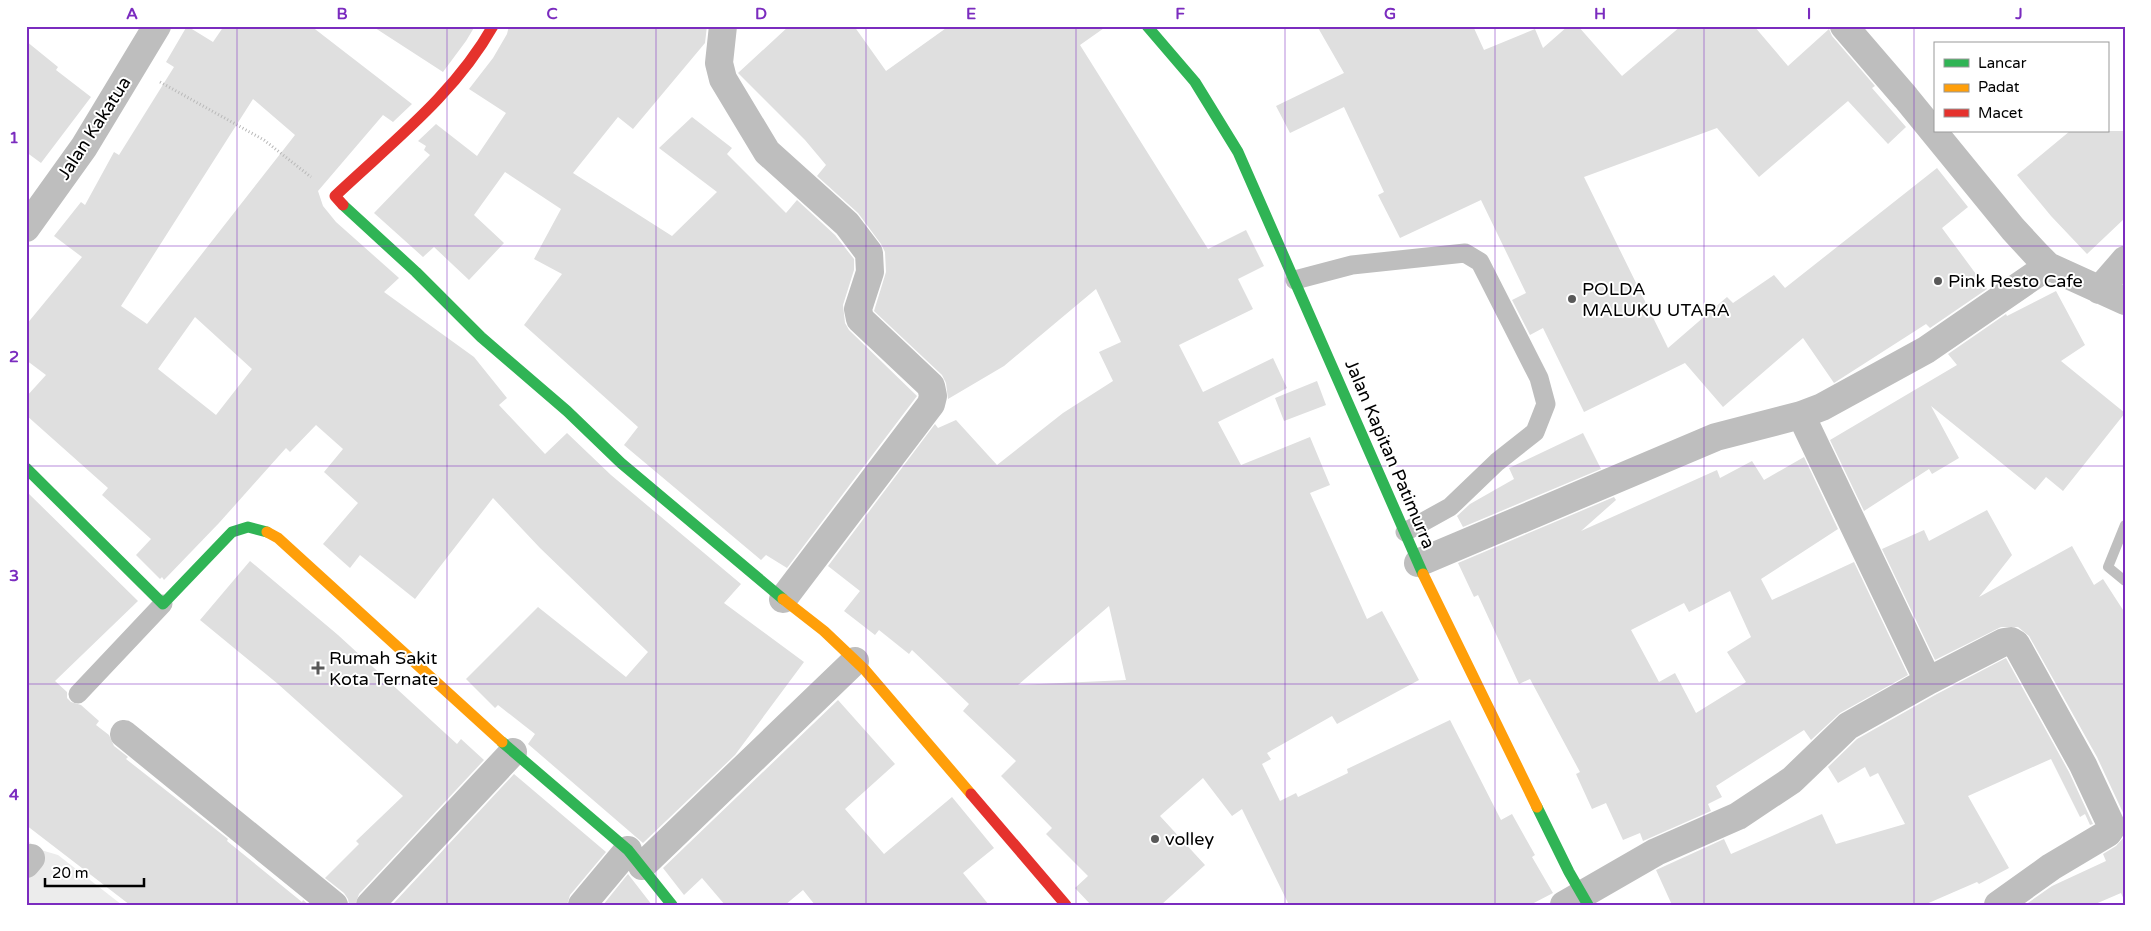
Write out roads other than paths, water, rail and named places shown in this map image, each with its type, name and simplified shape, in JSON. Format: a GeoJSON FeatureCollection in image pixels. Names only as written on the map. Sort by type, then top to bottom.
{"type":"FeatureCollection","features":[{"type":"Feature","properties":{"kind":"street","name":"Jalan Kakatua"},"geometry":{"type":"LineString","coordinates":[[26,228],[84,147],[157,26]]}},
{"type":"Feature","properties":{"kind":"street"},"geometry":{"type":"LineString","coordinates":[[493,26],[487,38],[461,74],[438,99],[335,196],[347,210],[416,272],[481,337],[567,411],[621,463],[782,599],[824,631],[855,661],[936,750],[1066,905]]}},
{"type":"Feature","properties":{"kind":"street"},"geometry":{"type":"LineString","coordinates":[[724,26],[719,63],[723,79],[767,152],[847,224],[864,244],[869,253],[870,272],[858,309],[860,318],[931,386],[933,396],[931,404],[782,599]]}},
{"type":"Feature","properties":{"kind":"street","name":"Jalan Kapitan Patimurra"},"geometry":{"type":"LineString","coordinates":[[1147,26],[1195,82],[1238,152],[1418,563],[1565,863],[1578,901]]}},
{"type":"Feature","properties":{"kind":"street"},"geometry":{"type":"LineString","coordinates":[[1844,26],[1906,98],[2013,229],[2048,266],[2125,301]]}},
{"type":"Feature","properties":{"kind":"street"},"geometry":{"type":"LineString","coordinates":[[2099,290],[2125,260]]}},
{"type":"Feature","properties":{"kind":"street"},"geometry":{"type":"LineString","coordinates":[[1418,563],[1716,437],[1801,415],[1822,407],[1926,350],[2048,266]]}},
{"type":"Feature","properties":{"kind":"street"},"geometry":{"type":"LineString","coordinates":[[1801,415],[1928,681]]}},
{"type":"Feature","properties":{"kind":"street"},"geometry":{"type":"LineString","coordinates":[[26,468],[163,604],[232,532],[248,527],[264,531],[278,538],[512,752],[635,858],[672,905]]}},
{"type":"Feature","properties":{"kind":"street"},"geometry":{"type":"LineString","coordinates":[[1578,901],[1656,852],[1738,816],[1792,780],[1848,726],[1928,681],[2004,642],[2011,641],[2016,644],[2083,765],[2112,825],[2108,833],[2050,867],[1998,905]]}},
{"type":"Feature","properties":{"kind":"street"},"geometry":{"type":"LineString","coordinates":[[582,905],[855,661]]}},
{"type":"Feature","properties":{"kind":"street"},"geometry":{"type":"LineString","coordinates":[[124,734],[334,905]]}},
{"type":"Feature","properties":{"kind":"street"},"geometry":{"type":"LineString","coordinates":[[370,905],[512,752]]}},
{"type":"Feature","properties":{"kind":"lane"},"geometry":{"type":"LineString","coordinates":[[1295,280],[1352,265],[1465,252],[1480,262],[1539,378],[1546,404],[1534,432],[1496,462],[1450,507],[1406,532]]}},
{"type":"Feature","properties":{"kind":"lane"},"geometry":{"type":"LineString","coordinates":[[78,694],[163,604]]}},
{"type":"Feature","properties":{"kind":"waterway"},"geometry":{"type":"LineString","coordinates":[[2125,525],[2108,567],[2125,581]]}},
{"type":"Feature","properties":{"kind":"place","name":"Pink Resto Cafe"},"geometry":{"type":"Point","coordinates":[1938,281]}},
{"type":"Feature","properties":{"kind":"place","name":"POLDA MALUKU UTARA"},"geometry":{"type":"Point","coordinates":[1572,299]}},
{"type":"Feature","properties":{"kind":"place","name":"Rumah Sakit Kota Ternate"},"geometry":{"type":"Point","coordinates":[318,668]}},
{"type":"Feature","properties":{"kind":"place","name":"volley"},"geometry":{"type":"Point","coordinates":[1155,839]}}]}
